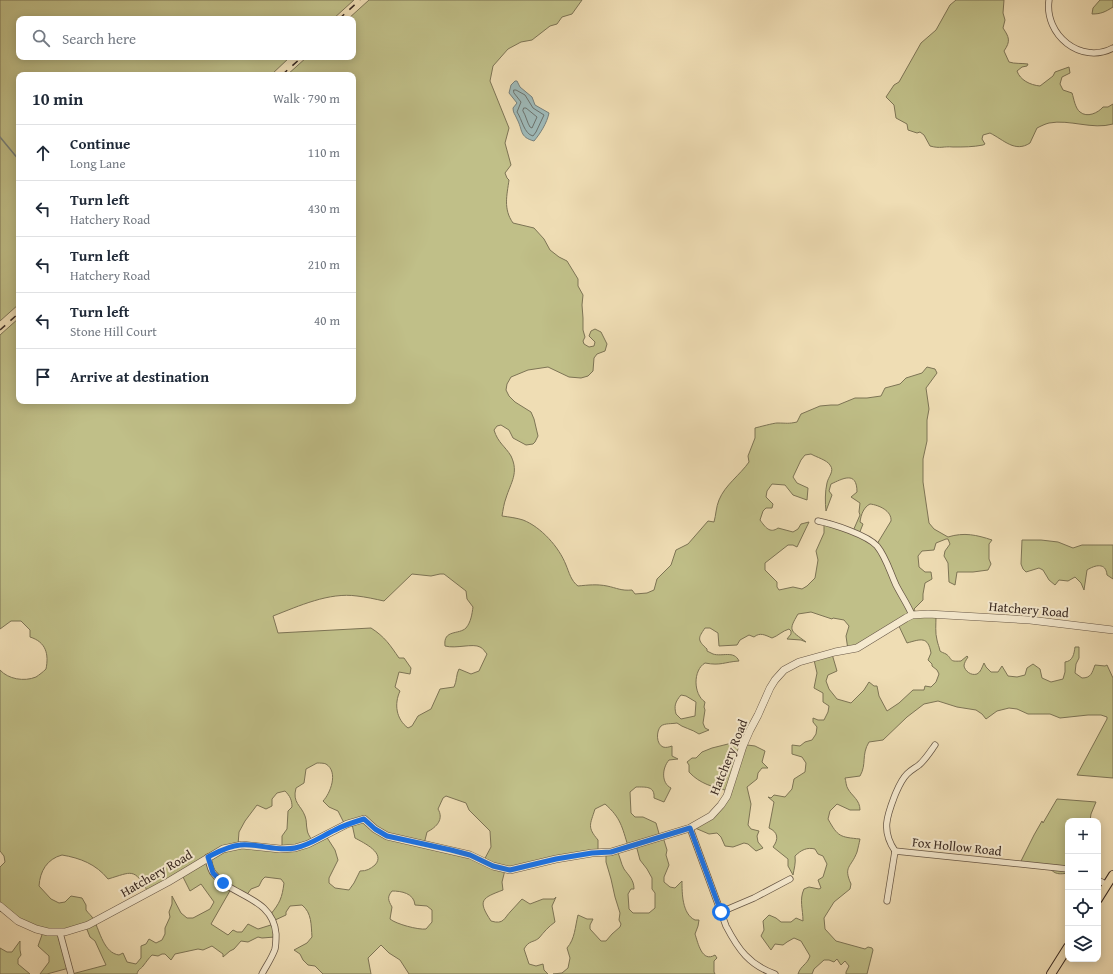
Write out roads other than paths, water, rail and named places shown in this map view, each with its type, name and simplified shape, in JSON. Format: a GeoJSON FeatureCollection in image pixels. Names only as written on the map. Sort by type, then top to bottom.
{"type":"FeatureCollection","features":[{"type":"Feature","properties":{"kind":"main road"},"geometry":{"type":"LineString","coordinates":[[1101,894],[1113,875]]}},
{"type":"Feature","properties":{"kind":"main road"},"geometry":{"type":"LineString","coordinates":[[1051,974],[1065,952]]}},
{"type":"Feature","properties":{"kind":"street"},"geometry":{"type":"LineString","coordinates":[[1048,0],[1050,20],[1056,33],[1064,42],[1083,52],[1094,53],[1107,51],[1113,48]]}},
{"type":"Feature","properties":{"kind":"street"},"geometry":{"type":"LineString","coordinates":[[818,521],[829,523],[851,532],[876,546],[883,555],[896,586],[912,615]]}},
{"type":"Feature","properties":{"kind":"street","name":"Hatchery Road"},"geometry":{"type":"LineString","coordinates":[[0,906],[25,925],[48,932],[60,933],[75,930],[88,925],[168,882],[223,849],[237,845],[280,849],[295,848],[308,844],[347,824],[364,819],[375,829],[387,836],[464,854],[493,866],[510,870],[556,859],[592,853],[611,852],[690,828],[711,816],[727,796],[743,746],[768,692],[780,673],[791,665],[835,652],[858,648],[896,623],[912,615],[928,614],[1030,620],[1113,630]]}},
{"type":"Feature","properties":{"kind":"street"},"geometry":{"type":"LineString","coordinates":[[895,850],[890,843],[887,832],[886,821],[889,810],[900,783],[907,774],[920,764],[935,745]]}},
{"type":"Feature","properties":{"kind":"street"},"geometry":{"type":"LineString","coordinates":[[690,828],[732,938],[745,956],[764,969],[775,974]]}},
{"type":"Feature","properties":{"kind":"street","name":"Fox Hollow Road"},"geometry":{"type":"LineString","coordinates":[[887,901],[895,850],[1065,869]]}},
{"type":"Feature","properties":{"kind":"street"},"geometry":{"type":"LineString","coordinates":[[208,857],[215,876],[223,883],[262,907],[271,917],[276,929],[276,943],[273,954],[262,974]]}},
{"type":"Feature","properties":{"kind":"street"},"geometry":{"type":"LineString","coordinates":[[721,912],[754,898],[790,879]]}},
{"type":"Feature","properties":{"kind":"street"},"geometry":{"type":"LineString","coordinates":[[1101,882],[1107,885]]}},
{"type":"Feature","properties":{"kind":"street"},"geometry":{"type":"LineString","coordinates":[[60,933],[71,974]]}},
{"type":"Feature","properties":{"kind":"water"},"geometry":{"type":"Polygon","coordinates":[[[517,81],[520,87],[532,97],[535,105],[549,113],[547,121],[534,141],[522,133],[513,111],[513,108],[517,103],[509,93],[511,85],[517,81]]]}},
{"type":"Feature","properties":{"kind":"waterway"},"geometry":{"type":"LineString","coordinates":[[0,137],[16,156]]}},
{"type":"Feature","properties":{"kind":"railway"},"geometry":{"type":"LineString","coordinates":[[342,16],[360,0]]}},
{"type":"Feature","properties":{"kind":"railway"},"geometry":{"type":"LineString","coordinates":[[285,72],[299,60]]}},
{"type":"Feature","properties":{"kind":"railway"},"geometry":{"type":"LineString","coordinates":[[0,330],[16,316]]}}]}
